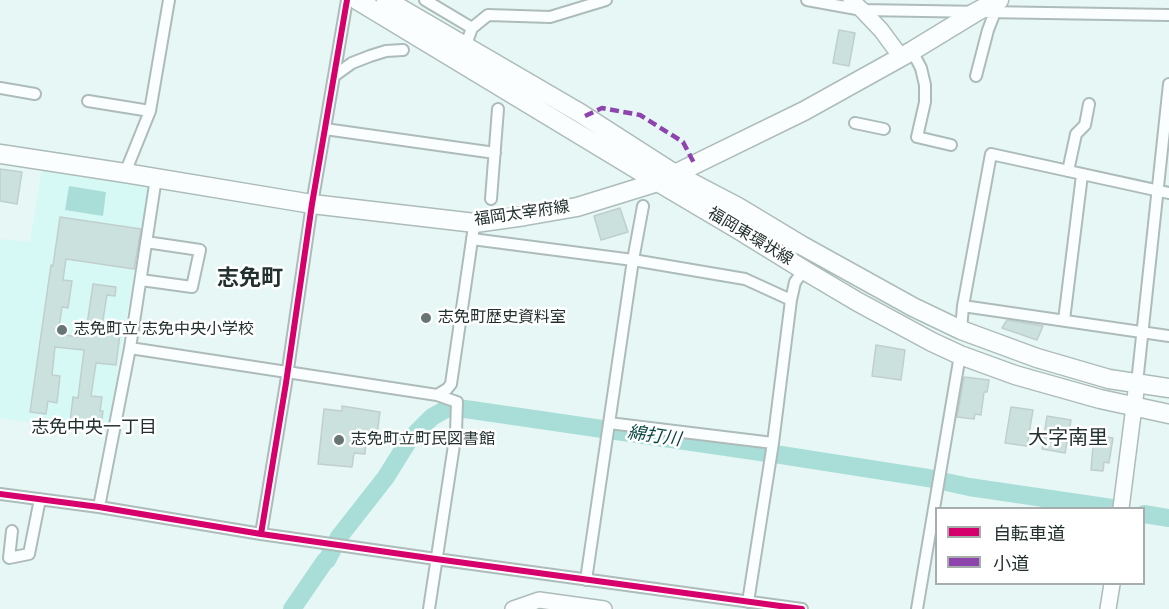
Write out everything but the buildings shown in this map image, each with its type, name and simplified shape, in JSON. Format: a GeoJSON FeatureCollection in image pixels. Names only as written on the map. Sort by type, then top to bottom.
{"type":"FeatureCollection","features":[{"type":"Feature","properties":{"kind":"main road","name":"福岡東環状線"},"geometry":{"type":"LineString","coordinates":[[357,0],[804,270],[908,330],[960,355],[1015,375],[1100,399],[1169,414]]}},
{"type":"Feature","properties":{"kind":"main road","name":"福岡東環状線"},"geometry":{"type":"LineString","coordinates":[[386,0],[585,116],[675,174],[738,207],[913,307],[961,330],[1037,358],[1109,378],[1169,388]]}},
{"type":"Feature","properties":{"kind":"main road","name":"福岡太宰府線"},"geometry":{"type":"LineString","coordinates":[[0,153],[473,231],[525,216],[577,207],[658,182],[811,113],[976,12],[997,6]]}},
{"type":"Feature","properties":{"kind":"street"},"geometry":{"type":"LineString","coordinates":[[125,172],[150,111],[169,0]]}},
{"type":"Feature","properties":{"kind":"street"},"geometry":{"type":"LineString","coordinates":[[261,534],[312,204],[347,0]]}},
{"type":"Feature","properties":{"kind":"street"},"geometry":{"type":"LineString","coordinates":[[425,0],[472,28]]}},
{"type":"Feature","properties":{"kind":"street"},"geometry":{"type":"LineString","coordinates":[[465,47],[472,28],[488,15],[550,17],[606,0]]}},
{"type":"Feature","properties":{"kind":"street"},"geometry":{"type":"LineString","coordinates":[[807,0],[976,12]]}},
{"type":"Feature","properties":{"kind":"street"},"geometry":{"type":"LineString","coordinates":[[856,5],[921,68],[925,85],[925,102],[917,137],[951,145]]}},
{"type":"Feature","properties":{"kind":"street"},"geometry":{"type":"LineString","coordinates":[[976,76],[997,6],[1169,15]]}},
{"type":"Feature","properties":{"kind":"street"},"geometry":{"type":"LineString","coordinates":[[334,76],[352,63],[370,56],[386,51],[403,50]]}},
{"type":"Feature","properties":{"kind":"street"},"geometry":{"type":"LineString","coordinates":[[1122,507],[1142,332],[1163,192],[1169,84]]}},
{"type":"Feature","properties":{"kind":"street"},"geometry":{"type":"LineString","coordinates":[[0,88],[35,94]]}},
{"type":"Feature","properties":{"kind":"street"},"geometry":{"type":"LineString","coordinates":[[88,101],[150,111]]}},
{"type":"Feature","properties":{"kind":"street"},"geometry":{"type":"LineString","coordinates":[[1068,171],[1076,134],[1085,125],[1089,104]]}},
{"type":"Feature","properties":{"kind":"street"},"geometry":{"type":"LineString","coordinates":[[491,199],[498,109]]}},
{"type":"Feature","properties":{"kind":"street"},"geometry":{"type":"LineString","coordinates":[[855,123],[884,129]]}},
{"type":"Feature","properties":{"kind":"street"},"geometry":{"type":"LineString","coordinates":[[325,129],[495,153]]}},
{"type":"Feature","properties":{"kind":"street"},"geometry":{"type":"LineString","coordinates":[[961,330],[963,306],[991,154],[1163,192]]}},
{"type":"Feature","properties":{"kind":"street"},"geometry":{"type":"LineString","coordinates":[[1064,320],[1082,175]]}},
{"type":"Feature","properties":{"kind":"street"},"geometry":{"type":"LineString","coordinates":[[99,507],[130,348],[156,178]]}},
{"type":"Feature","properties":{"kind":"street"},"geometry":{"type":"LineString","coordinates":[[586,580],[643,206]]}},
{"type":"Feature","properties":{"kind":"street"},"geometry":{"type":"LineString","coordinates":[[438,395],[451,384],[473,231],[745,279],[791,300]]}},
{"type":"Feature","properties":{"kind":"street"},"geometry":{"type":"LineString","coordinates":[[141,280],[192,287],[200,250],[146,242]]}},
{"type":"Feature","properties":{"kind":"street"},"geometry":{"type":"LineString","coordinates":[[748,602],[773,443],[791,300],[795,282],[804,270]]}},
{"type":"Feature","properties":{"kind":"street"},"geometry":{"type":"LineString","coordinates":[[963,306],[1169,336]]}},
{"type":"Feature","properties":{"kind":"street"},"geometry":{"type":"LineString","coordinates":[[130,348],[438,395],[457,402],[456,432],[429,609]]}},
{"type":"Feature","properties":{"kind":"street"},"geometry":{"type":"LineString","coordinates":[[917,609],[960,355]]}},
{"type":"Feature","properties":{"kind":"street"},"geometry":{"type":"LineString","coordinates":[[609,423],[773,443]]}},
{"type":"Feature","properties":{"kind":"street"},"geometry":{"type":"LineString","coordinates":[[0,494],[99,507],[436,560],[802,609]]}},
{"type":"Feature","properties":{"kind":"street"},"geometry":{"type":"LineString","coordinates":[[12,531],[9,558],[28,554],[40,499]]}},
{"type":"Feature","properties":{"kind":"street"},"geometry":{"type":"LineString","coordinates":[[1108,609],[1112,585]]}},
{"type":"Feature","properties":{"kind":"street"},"geometry":{"type":"LineString","coordinates":[[513,609],[539,600],[604,609]]}},
{"type":"Feature","properties":{"kind":"shaded area","name":"志免町立 志免中央小学校"},"geometry":{"type":"Polygon","coordinates":[[[42,168],[143,179],[148,189],[108,427],[99,433],[0,418],[0,239],[30,242],[42,168]]]}},
{"type":"Feature","properties":{"kind":"shaded area"},"geometry":{"type":"Polygon","coordinates":[[[69,186],[106,192],[103,216],[65,210],[69,186]]]}},
{"type":"Feature","properties":{"kind":"waterway","name":"綿打川"},"geometry":{"type":"LineString","coordinates":[[292,609],[327,560],[339,537],[386,477],[409,440],[432,417],[448,408],[781,455],[928,478],[969,487],[1105,507]]}},
{"type":"Feature","properties":{"kind":"waterway","name":"綿打川"},"geometry":{"type":"LineString","coordinates":[[1145,514],[1169,518]]}},
{"type":"Feature","properties":{"kind":"marked path"},"geometry":{"type":"LineString","coordinates":[[585,116],[602,108],[640,115],[683,142],[695,165]]}},
{"type":"Feature","properties":{"kind":"cycle path"},"geometry":{"type":"LineString","coordinates":[[261,534],[312,204],[347,0]]}},
{"type":"Feature","properties":{"kind":"cycle path"},"geometry":{"type":"LineString","coordinates":[[0,494],[99,507],[261,534],[802,609]]}},
{"type":"Feature","properties":{"kind":"place","name":"志免町歴史資料室"},"geometry":{"type":"Point","coordinates":[426,318]}},
{"type":"Feature","properties":{"kind":"place","name":"志免町立 志免中央小学校"},"geometry":{"type":"Point","coordinates":[62,330]}},
{"type":"Feature","properties":{"kind":"place","name":"志免町立町民図書館"},"geometry":{"type":"Point","coordinates":[339,440]}},
{"type":"Feature","properties":{"kind":"district","name":"志免町"},"geometry":{"type":"Point","coordinates":[250,279]}},
{"type":"Feature","properties":{"kind":"district","name":"志免中央一丁目"},"geometry":{"type":"Point","coordinates":[94,428]}},
{"type":"Feature","properties":{"kind":"district","name":"大字南里"},"geometry":{"type":"Point","coordinates":[1068,439]}}]}
